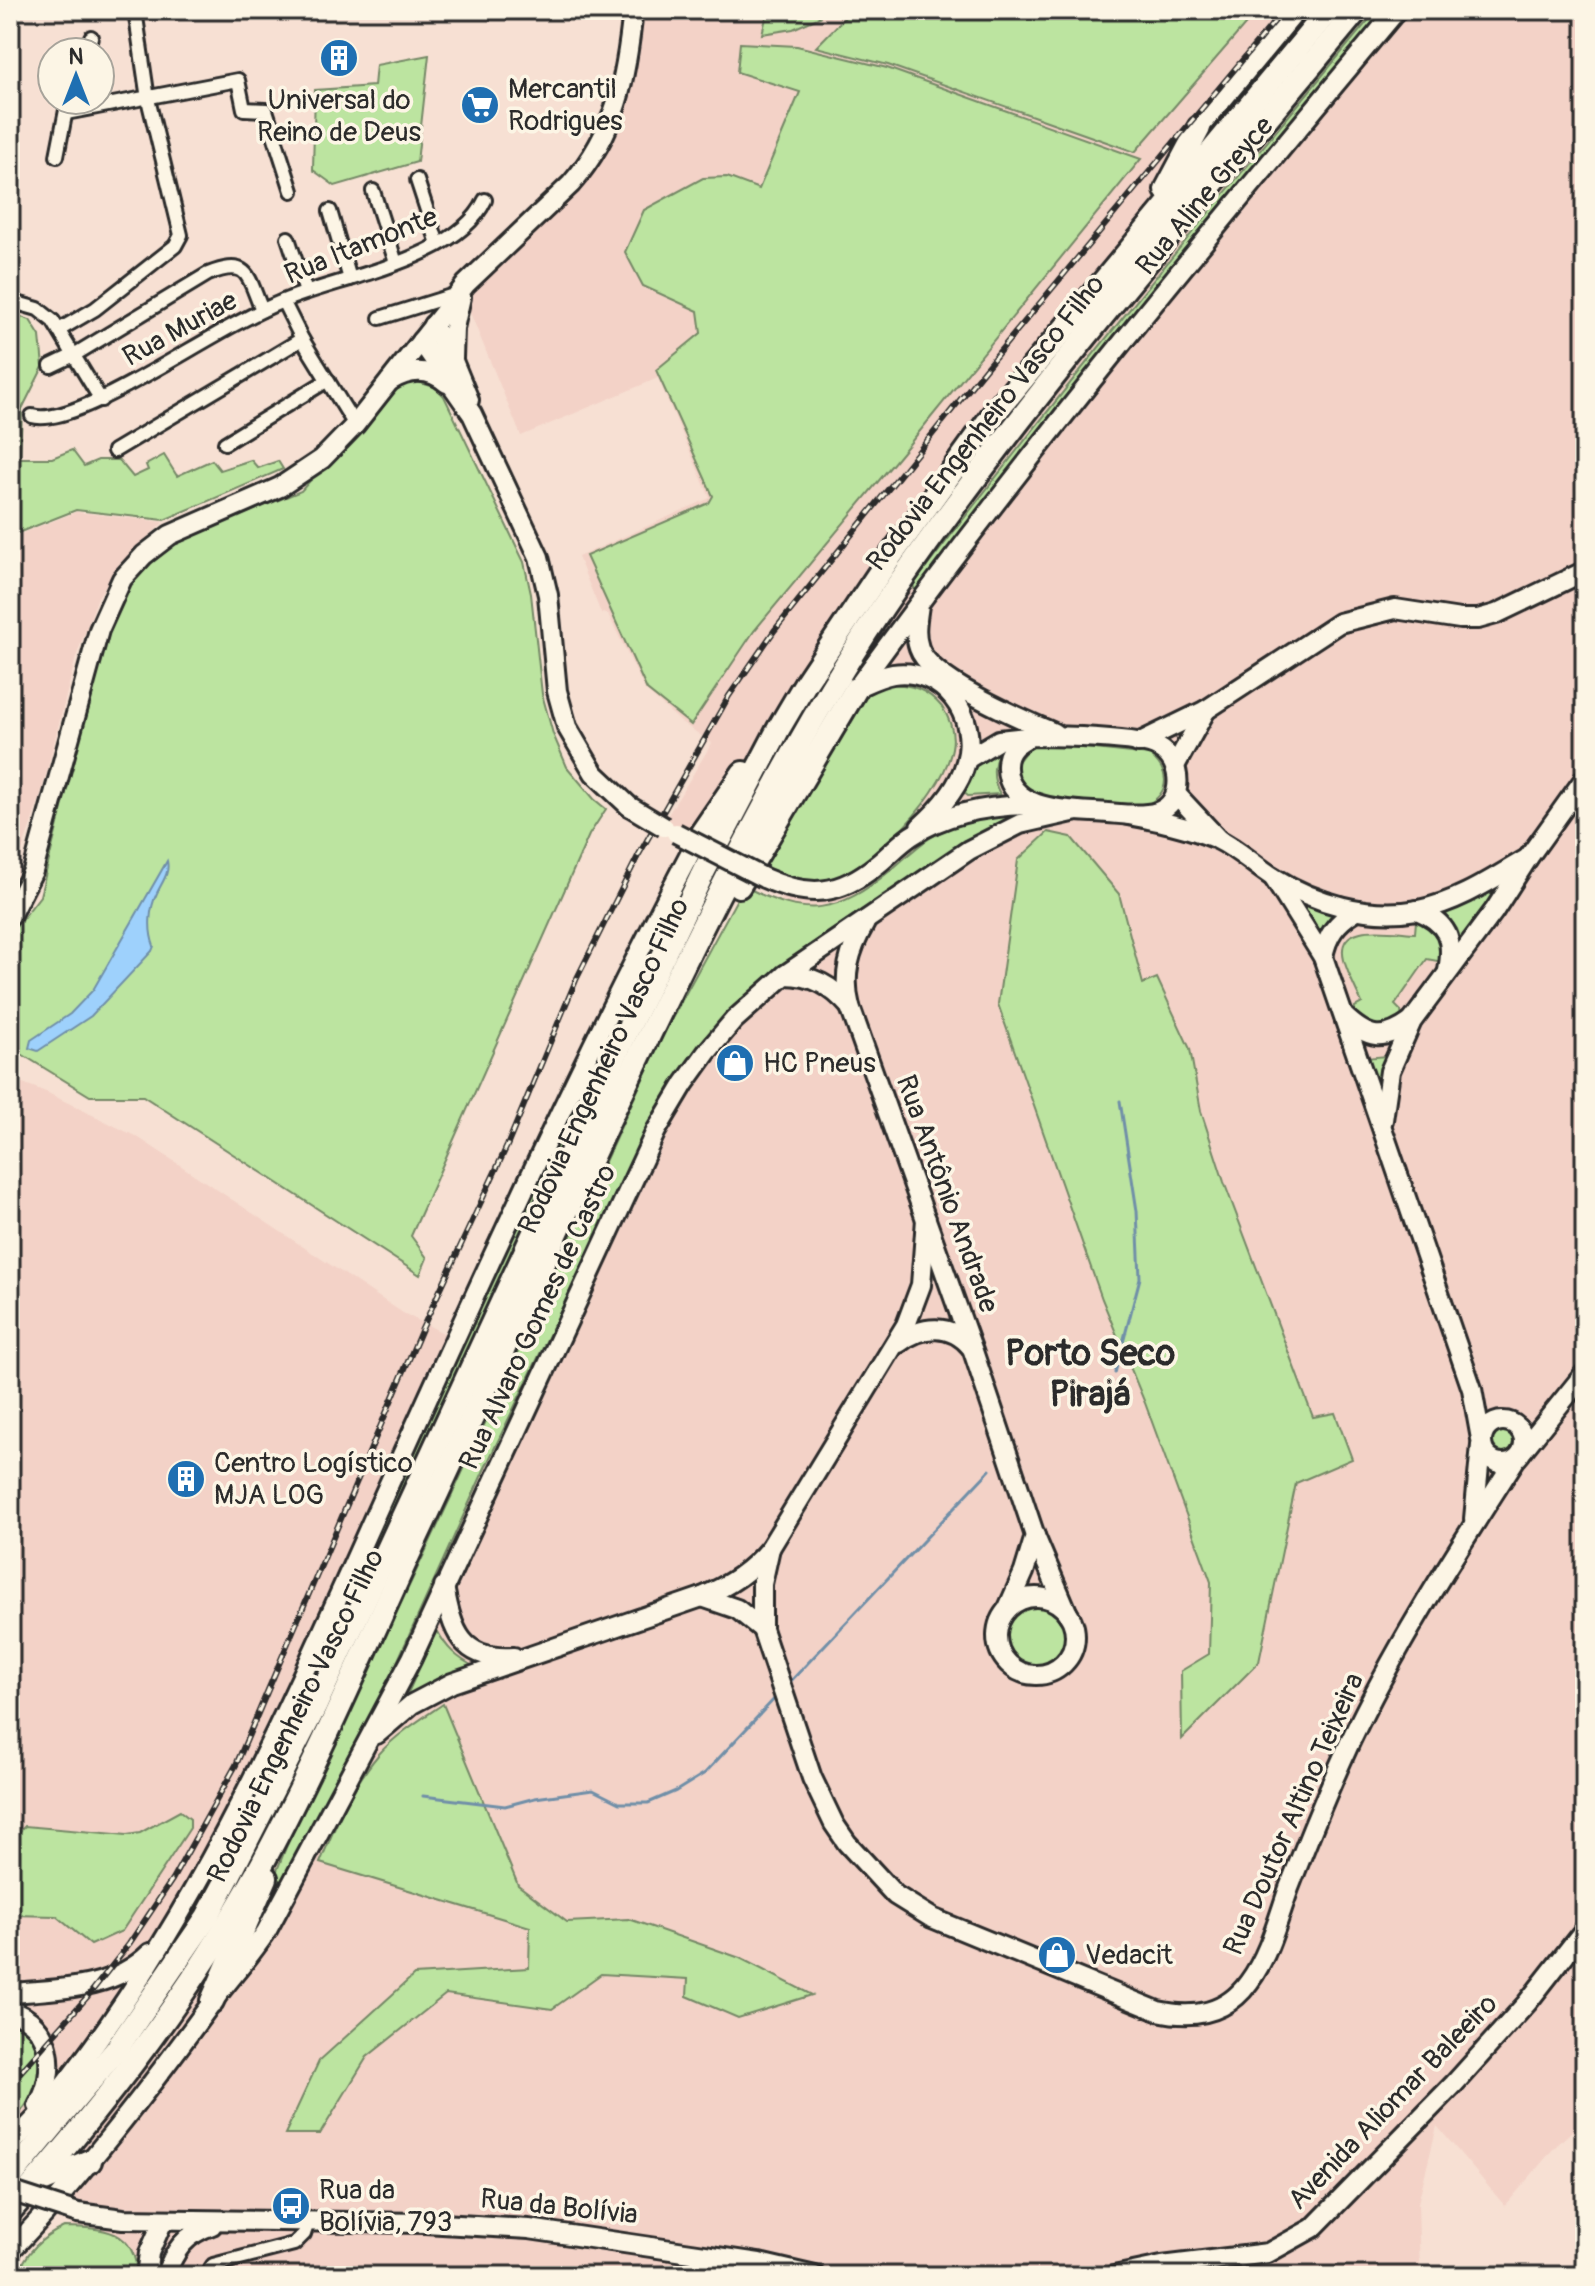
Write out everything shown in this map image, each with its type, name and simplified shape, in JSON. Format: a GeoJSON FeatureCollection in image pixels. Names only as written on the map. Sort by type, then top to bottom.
{"type":"FeatureCollection","features":[{"type":"Feature","properties":{"kind":"highway","name":"Rodovia Engenheiro Vasco Filho"},"geometry":{"type":"LineString","coordinates":[[10,2178],[93,2080],[137,2020],[207,1917],[267,1804],[437,1446],[628,1029],[704,871],[779,728],[890,557],[982,429],[1329,10]]}},
{"type":"Feature","properties":{"kind":"highway","name":"Rodovia Engenheiro Vasco Filho"},"geometry":{"type":"LineString","coordinates":[[10,2211],[112,2093],[168,2016],[259,1871],[292,1807],[645,1041],[749,835],[825,697],[911,565],[965,491],[1357,10]]}},
{"type":"Feature","properties":{"kind":"highway"},"geometry":{"type":"LineString","coordinates":[[1138,238],[1199,128]]}},
{"type":"Feature","properties":{"kind":"highway"},"geometry":{"type":"LineString","coordinates":[[645,1041],[674,998],[856,689]]}},
{"type":"Feature","properties":{"kind":"highway"},"geometry":{"type":"LineString","coordinates":[[679,834],[721,803],[779,728]]}},
{"type":"Feature","properties":{"kind":"highway"},"geometry":{"type":"LineString","coordinates":[[212,2001],[261,1893],[292,1807]]}},
{"type":"Feature","properties":{"kind":"highway"},"geometry":{"type":"LineString","coordinates":[[34,2184],[90,2161]]}},
{"type":"Feature","properties":{"kind":"main road"},"geometry":{"type":"LineString","coordinates":[[10,916],[33,871],[99,630],[122,579],[144,555],[170,535],[295,479],[322,459],[355,425],[462,289],[571,184],[598,148],[621,93],[633,10]]}},
{"type":"Feature","properties":{"kind":"main road"},"geometry":{"type":"LineString","coordinates":[[1199,128],[1297,10]]}},
{"type":"Feature","properties":{"kind":"main road","name":"Rua Aline Greyce"},"geometry":{"type":"LineString","coordinates":[[856,689],[1025,461],[1397,10]]}},
{"type":"Feature","properties":{"kind":"main road"},"geometry":{"type":"LineString","coordinates":[[453,361],[456,315],[462,289]]}},
{"type":"Feature","properties":{"kind":"main road"},"geometry":{"type":"LineString","coordinates":[[433,325],[453,361],[470,401],[472,414]]}},
{"type":"Feature","properties":{"kind":"main road"},"geometry":{"type":"LineString","coordinates":[[421,341],[472,414],[539,557],[548,595],[557,691],[567,727],[594,773],[629,806],[764,878],[794,890],[807,893],[837,889],[874,867],[934,814],[957,784],[967,759],[969,738],[959,704],[944,689],[925,679],[904,674],[880,677],[856,689]]}},
{"type":"Feature","properties":{"kind":"main road"},"geometry":{"type":"LineString","coordinates":[[387,382],[406,374],[432,372],[454,391]]}},
{"type":"Feature","properties":{"kind":"main road"},"geometry":{"type":"LineString","coordinates":[[1138,743],[1206,710],[1339,623],[1395,609],[1478,619],[1496,614],[1585,571]]}},
{"type":"Feature","properties":{"kind":"main road"},"geometry":{"type":"LineString","coordinates":[[920,599],[916,638],[927,662],[1000,709],[1060,736]]}},
{"type":"Feature","properties":{"kind":"main road"},"geometry":{"type":"LineString","coordinates":[[1175,766],[1206,710]]}},
{"type":"Feature","properties":{"kind":"main road"},"geometry":{"type":"LineString","coordinates":[[967,759],[999,740],[1031,736],[1138,743],[1162,749],[1175,766],[1178,781],[1176,794],[1165,808],[1155,813],[1129,815]]}},
{"type":"Feature","properties":{"kind":"main road"},"geometry":{"type":"LineString","coordinates":[[1031,736],[1015,743],[1010,751],[1008,782],[1021,797],[1041,805]]}},
{"type":"Feature","properties":{"kind":"main road"},"geometry":{"type":"LineString","coordinates":[[1382,1126],[1390,1071],[1412,1021],[1494,911],[1585,778]]}},
{"type":"Feature","properties":{"kind":"main road"},"geometry":{"type":"LineString","coordinates":[[957,784],[968,799],[999,806]]}},
{"type":"Feature","properties":{"kind":"main road"},"geometry":{"type":"LineString","coordinates":[[1176,794],[1220,841]]}},
{"type":"Feature","properties":{"kind":"main road"},"geometry":{"type":"LineString","coordinates":[[912,835],[965,813],[999,806],[1041,805],[1129,815],[1190,829],[1220,841],[1273,877],[1317,899],[1355,911],[1417,910],[1472,890],[1528,858]]}},
{"type":"Feature","properties":{"kind":"main road","name":"Rua Alvaro Gomes de Castro"},"geometry":{"type":"LineString","coordinates":[[212,2001],[266,1932],[369,1741],[412,1658],[656,1131],[707,1052],[734,1020],[785,975],[969,850],[1037,818],[1077,811]]}},
{"type":"Feature","properties":{"kind":"main road"},"geometry":{"type":"LineString","coordinates":[[10,2146],[48,2106],[95,2045],[147,1969],[222,1842],[293,1698],[400,1459],[622,983],[679,834]]}},
{"type":"Feature","properties":{"kind":"main road"},"geometry":{"type":"LineString","coordinates":[[1273,877],[1323,957],[1472,1389],[1481,1442],[1487,1457],[1501,1463],[1519,1455],[1524,1438],[1472,1389]]}},
{"type":"Feature","properties":{"kind":"main road"},"geometry":{"type":"LineString","coordinates":[[1417,910],[1444,927],[1451,950],[1447,974]]}},
{"type":"Feature","properties":{"kind":"main road"},"geometry":{"type":"LineString","coordinates":[[1323,957],[1329,935],[1342,919],[1355,911]]}},
{"type":"Feature","properties":{"kind":"main road","name":"Rua Antônio Andrade"},"geometry":{"type":"LineString","coordinates":[[867,919],[847,962],[846,988],[850,1007],[973,1351],[1035,1536],[1068,1614]]}},
{"type":"Feature","properties":{"kind":"main road","name":"Rua Antônio Andrade"},"geometry":{"type":"LineString","coordinates":[[785,975],[818,980],[850,1007]]}},
{"type":"Feature","properties":{"kind":"main road"},"geometry":{"type":"LineString","coordinates":[[1344,1016],[1355,1027],[1374,1036],[1386,1036],[1412,1021]]}},
{"type":"Feature","properties":{"kind":"main road"},"geometry":{"type":"LineString","coordinates":[[369,1741],[395,1717],[452,1683],[702,1597],[739,1578],[770,1548],[896,1345],[921,1285],[926,1219]]}},
{"type":"Feature","properties":{"kind":"main road"},"geometry":{"type":"LineString","coordinates":[[896,1345],[915,1333],[936,1329],[957,1333],[973,1351]]}},
{"type":"Feature","properties":{"kind":"main road","name":"Rua Doutor Altino Teixeira"},"geometry":{"type":"LineString","coordinates":[[770,1548],[762,1584],[762,1629],[812,1778],[834,1824],[847,1843],[895,1895],[945,1924],[1131,2001],[1178,2015],[1199,2015],[1219,2009],[1249,1983],[1262,1961],[1313,1825],[1351,1740],[1393,1663],[1519,1455],[1585,1373]]}},
{"type":"Feature","properties":{"kind":"main road"},"geometry":{"type":"LineString","coordinates":[[1481,1442],[1487,1427],[1507,1422],[1532,1423],[1549,1418]]}},
{"type":"Feature","properties":{"kind":"main road","name":"Rua Doutor Altino Teixeira"},"geometry":{"type":"LineString","coordinates":[[1474,1526],[1481,1442]]}},
{"type":"Feature","properties":{"kind":"main road"},"geometry":{"type":"LineString","coordinates":[[1006,1610],[1017,1602],[1038,1597],[1059,1604],[1074,1625],[1072,1652],[1064,1663],[1054,1671],[1027,1674],[1005,1660],[999,1648],[997,1635],[1000,1622],[1024,1572],[1035,1536]]}},
{"type":"Feature","properties":{"kind":"main road"},"geometry":{"type":"LineString","coordinates":[[444,1586],[454,1631],[468,1647],[496,1657],[541,1652]]}},
{"type":"Feature","properties":{"kind":"main road"},"geometry":{"type":"LineString","coordinates":[[702,1597],[737,1609],[762,1629]]}},
{"type":"Feature","properties":{"kind":"main road"},"geometry":{"type":"LineString","coordinates":[[10,1993],[82,1986],[127,1972],[150,1954],[179,1916]]}},
{"type":"Feature","properties":{"kind":"main road","name":"Avenida Aliomar Baleeiro"},"geometry":{"type":"LineString","coordinates":[[1114,2276],[1162,2266],[1268,2253],[1301,2237],[1454,2084],[1527,2003],[1585,1929]]}},
{"type":"Feature","properties":{"kind":"main road"},"geometry":{"type":"LineString","coordinates":[[10,2265],[15,2246],[90,2161],[212,2001]]}},
{"type":"Feature","properties":{"kind":"main road"},"geometry":{"type":"LineString","coordinates":[[10,2011],[33,2021],[40,2029],[48,2054],[46,2091],[25,2129]]}},
{"type":"Feature","properties":{"kind":"main road","name":"Rua da Bolívia"},"geometry":{"type":"LineString","coordinates":[[10,2191],[78,2213],[123,2219],[425,2223],[529,2229],[744,2260],[815,2276]]}},
{"type":"Feature","properties":{"kind":"main road"},"geometry":{"type":"LineString","coordinates":[[123,2219],[138,2232],[149,2253]]}},
{"type":"Feature","properties":{"kind":"main road"},"geometry":{"type":"LineString","coordinates":[[166,2221],[176,2249]]}},
{"type":"Feature","properties":{"kind":"main road"},"geometry":{"type":"LineString","coordinates":[[146,2276],[149,2253],[166,2221]]}},
{"type":"Feature","properties":{"kind":"main road"},"geometry":{"type":"LineString","coordinates":[[165,2276],[183,2240],[201,2229],[230,2221]]}},
{"type":"Feature","properties":{"kind":"street"},"geometry":{"type":"LineString","coordinates":[[59,330],[95,309],[175,246],[181,235],[148,99],[135,10]]}},
{"type":"Feature","properties":{"kind":"street"},"geometry":{"type":"LineString","coordinates":[[116,102],[148,99],[238,80],[244,109],[266,110],[292,191]]}},
{"type":"Feature","properties":{"kind":"street"},"geometry":{"type":"LineString","coordinates":[[57,156],[65,116]]}},
{"type":"Feature","properties":{"kind":"street"},"geometry":{"type":"LineString","coordinates":[[417,180],[438,244]]}},
{"type":"Feature","properties":{"kind":"street"},"geometry":{"type":"LineString","coordinates":[[373,191],[396,263]]}},
{"type":"Feature","properties":{"kind":"street","name":"Rua Itamonte"},"geometry":{"type":"LineString","coordinates":[[355,425],[302,339],[283,301],[396,263],[438,244],[475,217],[485,200]]}},
{"type":"Feature","properties":{"kind":"street"},"geometry":{"type":"LineString","coordinates":[[330,211],[350,279]]}},
{"type":"Feature","properties":{"kind":"street"},"geometry":{"type":"LineString","coordinates":[[288,238],[306,292]]}},
{"type":"Feature","properties":{"kind":"street"},"geometry":{"type":"LineString","coordinates":[[51,366],[208,274],[227,266],[238,267],[246,274],[262,310]]}},
{"type":"Feature","properties":{"kind":"street"},"geometry":{"type":"LineString","coordinates":[[380,318],[462,289]]}},
{"type":"Feature","properties":{"kind":"street"},"geometry":{"type":"LineString","coordinates":[[10,301],[38,309],[53,321],[101,400]]}},
{"type":"Feature","properties":{"kind":"street","name":"Rua Muriae"},"geometry":{"type":"LineString","coordinates":[[32,416],[52,416],[101,400],[283,301]]}},
{"type":"Feature","properties":{"kind":"street"},"geometry":{"type":"LineString","coordinates":[[114,451],[302,339]]}},
{"type":"Feature","properties":{"kind":"street"},"geometry":{"type":"LineString","coordinates":[[225,443],[328,380]]}},
{"type":"Feature","properties":{"kind":"street"},"geometry":{"type":"LineString","coordinates":[[206,2276],[213,2265],[294,2244],[304,2234],[308,2222]]}},
{"type":"Feature","properties":{"kind":"shaded area","name":"Porto Seco Pirajá"},"geometry":{"type":"Polygon","coordinates":[[[641,10],[1585,10],[1585,2137],[1572,2131],[1505,2206],[1437,2126],[1418,2203],[1420,2276],[21,2276],[73,2223],[83,2205],[10,2181],[10,1078],[46,1092],[139,1138],[403,1313],[548,1385],[680,1108],[726,1043],[809,948],[779,903],[788,883],[665,820],[712,743],[681,722],[645,690],[608,614],[601,613],[578,557],[710,498],[658,378],[521,436],[467,305],[468,296],[588,180],[620,129],[641,10]]]}},
{"type":"Feature","properties":{"kind":"shaded area"},"geometry":{"type":"Polygon","coordinates":[[[76,512],[164,522],[120,563],[98,597],[76,657],[41,794],[23,848],[10,874],[10,538],[76,512]]]}},
{"type":"Feature","properties":{"kind":"green space"},"geometry":{"type":"Polygon","coordinates":[[[768,10],[812,10],[820,17],[793,29],[762,34],[768,10]]]}},
{"type":"Feature","properties":{"kind":"green space"},"geometry":{"type":"Polygon","coordinates":[[[852,10],[1258,10],[1135,152],[888,65],[816,47],[852,10]]]}},
{"type":"Feature","properties":{"kind":"green space"},"geometry":{"type":"Polygon","coordinates":[[[1377,10],[1390,10],[1076,386],[922,589],[915,591],[913,585],[1084,366],[1377,10]]]}},
{"type":"Feature","properties":{"kind":"green space"},"geometry":{"type":"Polygon","coordinates":[[[740,43],[797,46],[887,68],[1141,159],[754,631],[691,725],[647,690],[586,556],[709,503],[713,496],[656,370],[701,333],[698,311],[643,286],[625,252],[644,210],[703,178],[727,177],[759,189],[800,92],[737,72],[740,43]]]}},
{"type":"Feature","properties":{"kind":"green space"},"geometry":{"type":"Polygon","coordinates":[[[429,55],[417,162],[335,186],[313,170],[315,90],[374,86],[376,65],[429,55]]]}},
{"type":"Feature","properties":{"kind":"green space"},"geometry":{"type":"Polygon","coordinates":[[[10,313],[30,320],[40,336],[43,367],[22,409],[20,458],[52,458],[72,450],[84,466],[98,460],[119,460],[133,477],[148,470],[146,465],[164,455],[177,476],[212,460],[220,470],[251,460],[258,468],[278,461],[283,469],[164,520],[76,510],[10,536],[10,313]]]}},
{"type":"Feature","properties":{"kind":"green space"},"geometry":{"type":"Polygon","coordinates":[[[413,381],[435,387],[444,396],[524,562],[531,594],[542,694],[553,734],[567,767],[606,809],[589,835],[411,1236],[427,1258],[420,1275],[143,1096],[90,1096],[10,1047],[10,935],[40,896],[105,636],[128,587],[170,544],[301,491],[393,387],[413,381]]]}},
{"type":"Feature","properties":{"kind":"green space"},"geometry":{"type":"Polygon","coordinates":[[[888,684],[904,685],[924,692],[942,707],[949,721],[952,748],[932,792],[892,839],[842,875],[818,883],[795,884],[757,864],[860,698],[888,684]]]}},
{"type":"Feature","properties":{"kind":"green space"},"geometry":{"type":"Polygon","coordinates":[[[1039,743],[1150,755],[1163,772],[1164,788],[1154,800],[1134,808],[1041,799],[1023,785],[1017,763],[1029,747],[1039,743]]]}},
{"type":"Feature","properties":{"kind":"green space"},"geometry":{"type":"Polygon","coordinates":[[[1003,744],[994,769],[1000,794],[968,796],[962,791],[972,764],[1003,744]]]}},
{"type":"Feature","properties":{"kind":"green space"},"geometry":{"type":"Polygon","coordinates":[[[1019,814],[943,858],[793,957],[721,1021],[686,1064],[651,1123],[484,1470],[374,1713],[246,1949],[287,1845],[663,1035],[744,886],[786,904],[821,907],[838,903],[872,885],[920,845],[941,832],[973,821],[1019,814]]]}},
{"type":"Feature","properties":{"kind":"green space"},"geometry":{"type":"Polygon","coordinates":[[[1048,832],[1071,837],[1119,894],[1143,984],[1157,978],[1190,1049],[1201,1111],[1224,1182],[1313,1417],[1335,1413],[1352,1459],[1296,1483],[1259,1662],[1182,1739],[1181,1671],[1209,1654],[1211,1582],[1145,1403],[1102,1299],[998,1004],[1018,860],[1048,832]]]}},
{"type":"Feature","properties":{"kind":"green space"},"geometry":{"type":"Polygon","coordinates":[[[707,839],[647,950],[650,957],[299,1717],[244,1826],[207,1881],[621,998],[707,839]]]}},
{"type":"Feature","properties":{"kind":"green space"},"geometry":{"type":"Polygon","coordinates":[[[1507,879],[1462,943],[1457,929],[1443,910],[1507,879]]]}},
{"type":"Feature","properties":{"kind":"green space"},"geometry":{"type":"Polygon","coordinates":[[[1295,893],[1336,912],[1319,933],[1295,893]]]}},
{"type":"Feature","properties":{"kind":"green space"},"geometry":{"type":"Polygon","coordinates":[[[1421,919],[1438,929],[1443,962],[1427,959],[1395,1005],[1401,1011],[1402,1018],[1394,1025],[1372,1028],[1354,1014],[1355,1007],[1362,1003],[1346,966],[1343,947],[1348,938],[1356,933],[1380,930],[1415,933],[1416,921],[1421,919]]]}},
{"type":"Feature","properties":{"kind":"green space"},"geometry":{"type":"Polygon","coordinates":[[[1386,1056],[1379,1097],[1365,1058],[1386,1056]]]}},
{"type":"Feature","properties":{"kind":"green space"},"geometry":{"type":"Polygon","coordinates":[[[1503,1427],[1514,1431],[1518,1442],[1514,1453],[1503,1457],[1492,1453],[1488,1442],[1492,1431],[1503,1427]]]}},
{"type":"Feature","properties":{"kind":"green space"},"geometry":{"type":"Polygon","coordinates":[[[1030,1604],[1042,1604],[1059,1613],[1066,1624],[1066,1648],[1059,1659],[1042,1668],[1030,1668],[1018,1663],[1009,1654],[1004,1642],[1004,1630],[1009,1618],[1018,1609],[1030,1604]]]}},
{"type":"Feature","properties":{"kind":"green space"},"geometry":{"type":"Polygon","coordinates":[[[437,1630],[453,1652],[475,1667],[405,1699],[437,1630]]]}},
{"type":"Feature","properties":{"kind":"green space"},"geometry":{"type":"Polygon","coordinates":[[[443,1704],[518,1885],[567,1922],[629,1919],[740,1958],[812,1995],[738,2018],[687,1996],[688,1979],[601,1974],[552,2009],[446,1994],[367,2057],[320,2134],[285,2134],[319,2061],[414,1975],[529,1968],[530,1927],[320,1863],[345,1806],[379,1754],[443,1704]]]}},
{"type":"Feature","properties":{"kind":"green space"},"geometry":{"type":"Polygon","coordinates":[[[180,1811],[190,1819],[190,1828],[122,1931],[91,1945],[56,1916],[12,1915],[10,1841],[25,1826],[127,1835],[140,1833],[180,1811]]]}},
{"type":"Feature","properties":{"kind":"green space"},"geometry":{"type":"Polygon","coordinates":[[[10,2018],[33,2038],[38,2047],[41,2067],[34,2093],[10,2124],[10,2018]]]}},
{"type":"Feature","properties":{"kind":"green space"},"geometry":{"type":"Polygon","coordinates":[[[64,2227],[92,2228],[115,2234],[124,2240],[135,2260],[137,2276],[19,2276],[25,2260],[36,2246],[64,2227]]]}},
{"type":"Feature","properties":{"kind":"water"},"geometry":{"type":"Polygon","coordinates":[[[167,861],[166,873],[151,913],[152,951],[91,1016],[38,1051],[29,1048],[31,1040],[70,1014],[93,990],[167,861]]]}},
{"type":"Feature","properties":{"kind":"waterway"},"geometry":{"type":"LineString","coordinates":[[1115,1373],[1140,1278],[1137,1211],[1120,1101]]}},
{"type":"Feature","properties":{"kind":"waterway"},"geometry":{"type":"LineString","coordinates":[[789,1683],[990,1470]]}},
{"type":"Feature","properties":{"kind":"waterway"},"geometry":{"type":"LineString","coordinates":[[423,1796],[505,1806],[535,1798],[593,1790],[619,1803],[648,1803],[676,1791],[705,1773],[776,1697]]}},
{"type":"Feature","properties":{"kind":"railway"},"geometry":{"type":"LineString","coordinates":[[10,2084],[88,1996],[129,1944],[172,1880],[236,1765],[421,1331],[507,1146],[576,980],[638,856],[729,696],[774,631],[985,369],[1284,10]]}},
{"type":"Feature","properties":{"kind":"place","name":"Universal do Reino de Deus"},"geometry":{"type":"Point","coordinates":[339,58]}},
{"type":"Feature","properties":{"kind":"place","name":"Mercantil Rodrigues"},"geometry":{"type":"Point","coordinates":[480,105]}},
{"type":"Feature","properties":{"kind":"place","name":"HC Pneus"},"geometry":{"type":"Point","coordinates":[735,1063]}},
{"type":"Feature","properties":{"kind":"place","name":"Centro Logístico MJA LOG"},"geometry":{"type":"Point","coordinates":[186,1479]}},
{"type":"Feature","properties":{"kind":"place","name":"Vedacit"},"geometry":{"type":"Point","coordinates":[1057,1955]}},
{"type":"Feature","properties":{"kind":"place","name":"Rua da Bolívia, 793"},"geometry":{"type":"Point","coordinates":[291,2206]}},
{"type":"Feature","properties":{"kind":"district","name":"Porto Seco Pirajá"},"geometry":{"type":"Point","coordinates":[1090,1374]}}]}
